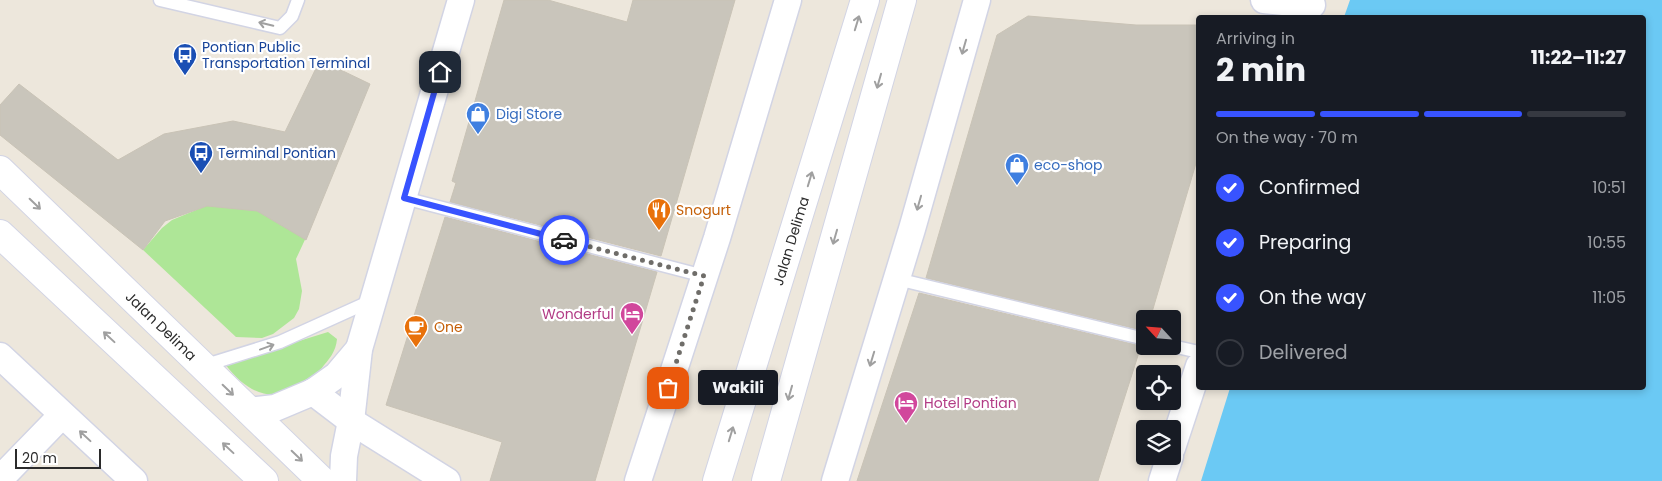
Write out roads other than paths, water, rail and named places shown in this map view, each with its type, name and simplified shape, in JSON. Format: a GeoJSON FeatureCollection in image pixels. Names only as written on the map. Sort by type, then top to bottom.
{"type":"FeatureCollection","features":[{"type":"Feature","properties":{"kind":"street"},"geometry":{"type":"LineString","coordinates":[[343,481],[344,456],[351,420],[359,349],[461,0]]}},
{"type":"Feature","properties":{"kind":"street"},"geometry":{"type":"LineString","coordinates":[[638,481],[704,276],[788,0]]}},
{"type":"Feature","properties":{"kind":"street","name":"Jalan Delima"},"geometry":{"type":"LineString","coordinates":[[717,481],[865,0]]}},
{"type":"Feature","properties":{"kind":"street"},"geometry":{"type":"LineString","coordinates":[[766,481],[902,0]]}},
{"type":"Feature","properties":{"kind":"street"},"geometry":{"type":"LineString","coordinates":[[835,481],[897,279],[977,0]]}},
{"type":"Feature","properties":{"kind":"street"},"geometry":{"type":"LineString","coordinates":[[1264,0],[1311,8]]}},
{"type":"Feature","properties":{"kind":"street","name":"Jalan Delima"},"geometry":{"type":"LineString","coordinates":[[0,170],[322,481]]}},
{"type":"Feature","properties":{"kind":"street"},"geometry":{"type":"LineString","coordinates":[[0,234],[264,481]]}},
{"type":"Feature","properties":{"kind":"street"},"geometry":{"type":"LineString","coordinates":[[249,410],[275,408],[313,392],[337,375],[359,349]]}},
{"type":"Feature","properties":{"kind":"street"},"geometry":{"type":"LineString","coordinates":[[0,356],[134,481]]}},
{"type":"Feature","properties":{"kind":"street"},"geometry":{"type":"LineString","coordinates":[[1181,421],[1196,375]]}},
{"type":"Feature","properties":{"kind":"street"},"geometry":{"type":"LineString","coordinates":[[313,392],[351,420],[447,481]]}},
{"type":"Feature","properties":{"kind":"street"},"geometry":{"type":"LineString","coordinates":[[0,479],[62,414]]}},
{"type":"Feature","properties":{"kind":"street"},"geometry":{"type":"LineString","coordinates":[[1162,481],[1167,465]]}},
{"type":"Feature","properties":{"kind":"lane"},"geometry":{"type":"LineString","coordinates":[[160,0],[280,28],[292,16],[298,0]]}},
{"type":"Feature","properties":{"kind":"lane"},"geometry":{"type":"LineString","coordinates":[[404,198],[704,276]]}},
{"type":"Feature","properties":{"kind":"lane"},"geometry":{"type":"LineString","coordinates":[[897,279],[1136,337]]}},
{"type":"Feature","properties":{"kind":"lane"},"geometry":{"type":"LineString","coordinates":[[203,366],[280,342],[374,299]]}},
{"type":"Feature","properties":{"kind":"lane"},"geometry":{"type":"LineString","coordinates":[[1181,348],[1196,351]]}},
{"type":"Feature","properties":{"kind":"water"},"geometry":{"type":"Polygon","coordinates":[[[1350,0],[1662,0],[1662,481],[1201,481],[1229,390],[1646,390],[1646,15],[1345,15],[1350,0]]]}},
{"type":"Feature","properties":{"kind":"place","name":"Pontian Public Transportation Terminal"},"geometry":{"type":"Point","coordinates":[185,76]}},
{"type":"Feature","properties":{"kind":"place","name":"Digi Store"},"geometry":{"type":"Point","coordinates":[478,135]}},
{"type":"Feature","properties":{"kind":"place","name":"Terminal Pontian"},"geometry":{"type":"Point","coordinates":[201,174]}},
{"type":"Feature","properties":{"kind":"place","name":"eco-shop"},"geometry":{"type":"Point","coordinates":[1017,186]}},
{"type":"Feature","properties":{"kind":"place","name":"Snogurt"},"geometry":{"type":"Point","coordinates":[659,231]}},
{"type":"Feature","properties":{"kind":"place","name":"Wonderful"},"geometry":{"type":"Point","coordinates":[632,335]}},
{"type":"Feature","properties":{"kind":"place","name":"One"},"geometry":{"type":"Point","coordinates":[416,348]}},
{"type":"Feature","properties":{"kind":"place","name":"Wakili"},"geometry":{"type":"Point","coordinates":[668,388]}},
{"type":"Feature","properties":{"kind":"place","name":"Hotel Pontian"},"geometry":{"type":"Point","coordinates":[906,424]}}]}
